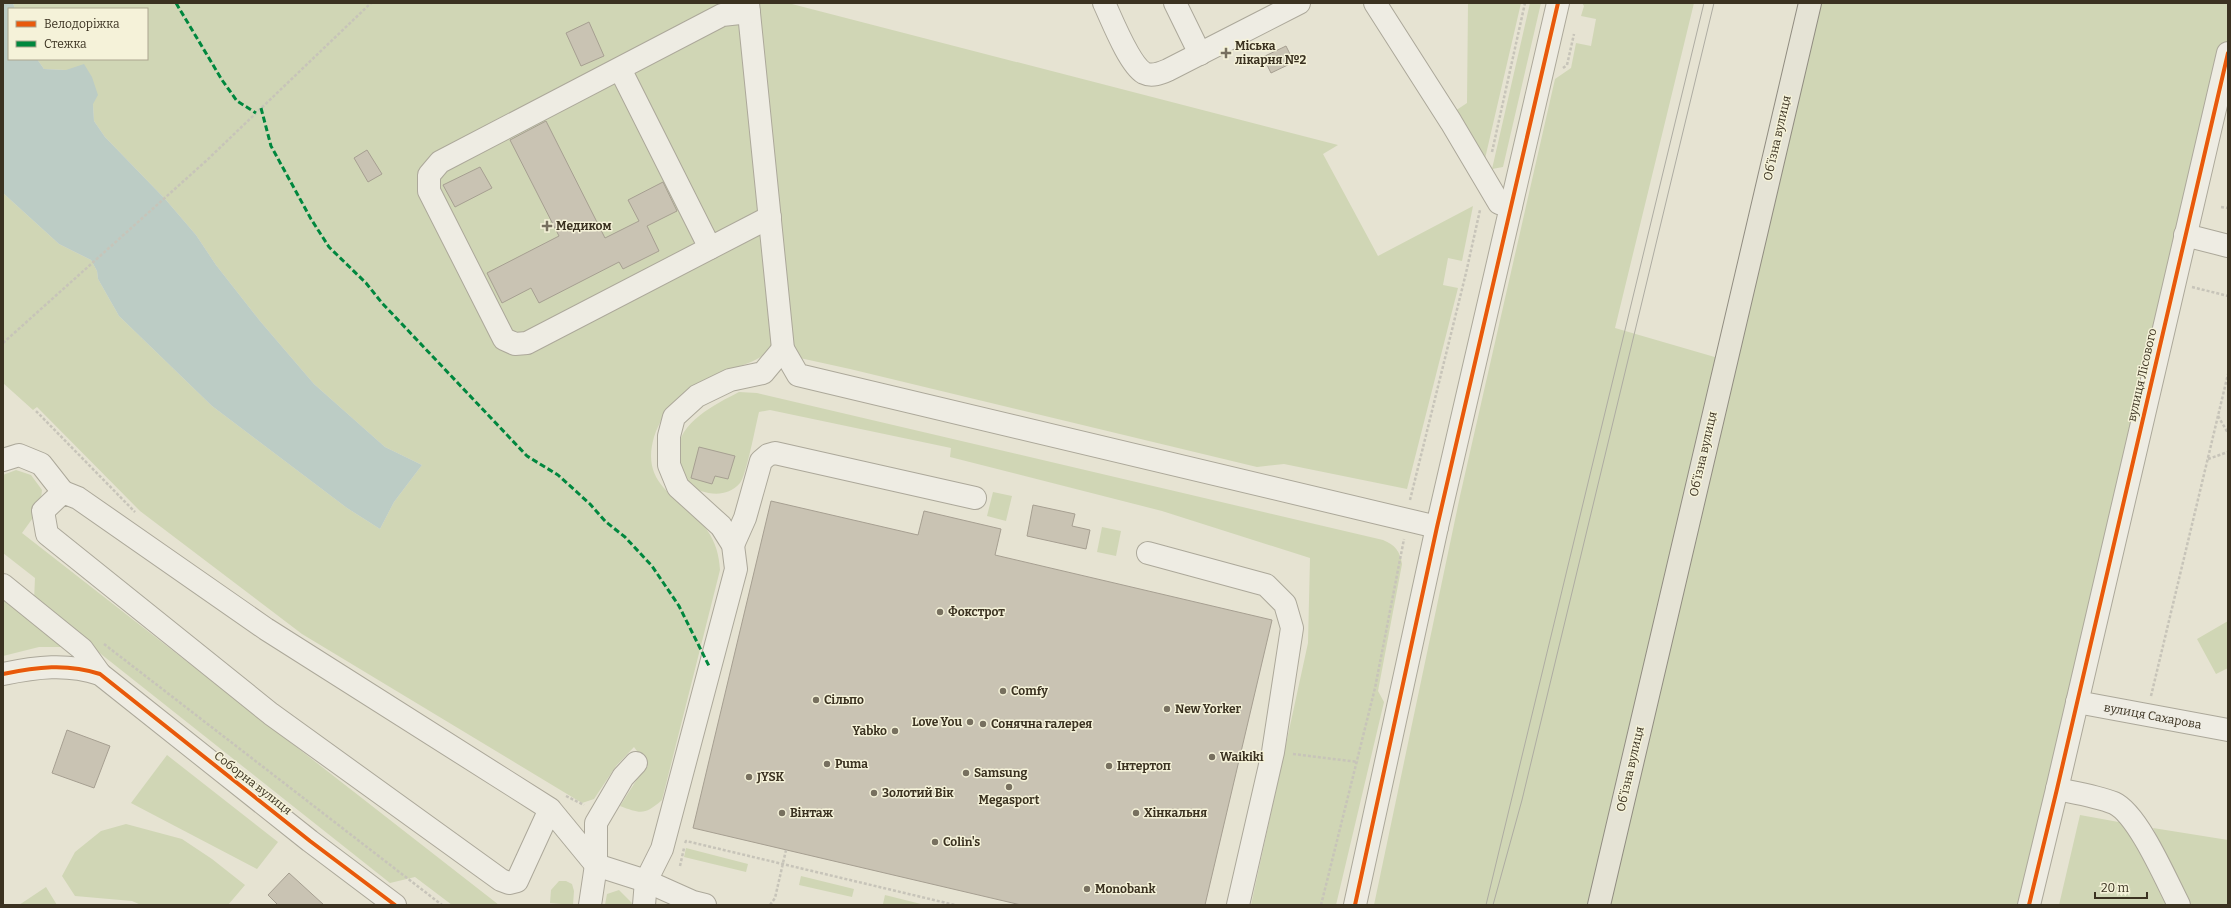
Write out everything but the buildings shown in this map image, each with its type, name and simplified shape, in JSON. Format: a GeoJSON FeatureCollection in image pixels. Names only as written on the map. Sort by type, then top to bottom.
{"type":"FeatureCollection","features":[{"type":"Feature","properties":{"kind":"main road","name":"Обʼїзна вулиця"},"geometry":{"type":"LineString","coordinates":[[1599,905],[1810,3]]}},
{"type":"Feature","properties":{"kind":"street"},"geometry":{"type":"LineString","coordinates":[[1104,3],[1135,64],[1145,73],[1156,75],[1298,3]]}},
{"type":"Feature","properties":{"kind":"street"},"geometry":{"type":"LineString","coordinates":[[1175,3],[1200,54]]}},
{"type":"Feature","properties":{"kind":"street"},"geometry":{"type":"LineString","coordinates":[[1375,3],[1499,203],[1511,206]]}},
{"type":"Feature","properties":{"kind":"street"},"geometry":{"type":"LineString","coordinates":[[1355,905],[1436,527],[1558,3]]}},
{"type":"Feature","properties":{"kind":"street"},"geometry":{"type":"LineString","coordinates":[[770,217],[527,343],[515,344],[504,339],[429,191],[429,175],[440,162],[620,68],[722,15],[749,8],[770,217],[783,349],[798,375],[1436,527]]}},
{"type":"Feature","properties":{"kind":"street","name":"вулиця Лісового"},"geometry":{"type":"LineString","coordinates":[[2029,905],[2058,789],[2228,53]]}},
{"type":"Feature","properties":{"kind":"street"},"geometry":{"type":"LineString","coordinates":[[620,68],[710,248]]}},
{"type":"Feature","properties":{"kind":"street"},"geometry":{"type":"LineString","coordinates":[[2185,235],[2228,246]]}},
{"type":"Feature","properties":{"kind":"street"},"geometry":{"type":"LineString","coordinates":[[644,905],[646,880],[662,849],[736,570],[733,545],[721,526],[678,487],[669,465],[669,436],[674,417],[697,396],[730,380],[763,373],[783,349]]}},
{"type":"Feature","properties":{"kind":"street"},"geometry":{"type":"LineString","coordinates":[[733,545],[745,518],[761,461],[768,455],[775,453],[975,498]]}},
{"type":"Feature","properties":{"kind":"street"},"geometry":{"type":"LineString","coordinates":[[3,460],[19,455],[41,464],[63,492],[78,498],[266,629],[554,800],[596,864],[646,880],[693,902],[705,905]]}},
{"type":"Feature","properties":{"kind":"street"},"geometry":{"type":"LineString","coordinates":[[63,492],[43,511],[47,534],[271,714],[501,880],[509,883],[517,880],[554,800]]}},
{"type":"Feature","properties":{"kind":"street"},"geometry":{"type":"LineString","coordinates":[[1148,553],[1266,585],[1285,604],[1292,628],[1273,752],[1238,905]]}},
{"type":"Feature","properties":{"kind":"street"},"geometry":{"type":"LineString","coordinates":[[3,585],[82,649],[100,674]]}},
{"type":"Feature","properties":{"kind":"street"},"geometry":{"type":"LineString","coordinates":[[3,674],[38,666],[78,667],[100,674]]}},
{"type":"Feature","properties":{"kind":"street","name":"Соборна вулиця"},"geometry":{"type":"LineString","coordinates":[[100,674],[310,841],[395,905]]}},
{"type":"Feature","properties":{"kind":"street","name":"вулиця Сахарова"},"geometry":{"type":"LineString","coordinates":[[2077,702],[2228,730]]}},
{"type":"Feature","properties":{"kind":"street"},"geometry":{"type":"LineString","coordinates":[[590,905],[596,864],[596,823],[623,777],[636,763]]}},
{"type":"Feature","properties":{"kind":"street"},"geometry":{"type":"LineString","coordinates":[[2058,789],[2115,804],[2130,815],[2151,850],[2179,905]]}},
{"type":"Feature","properties":{"kind":"path"},"geometry":{"type":"LineString","coordinates":[[3,343],[63,291],[199,166],[371,3]]}},
{"type":"Feature","properties":{"kind":"path"},"geometry":{"type":"LineString","coordinates":[[1322,905],[1375,688],[1412,486],[1466,274],[1525,3]]}},
{"type":"Feature","properties":{"kind":"path"},"geometry":{"type":"LineString","coordinates":[[1558,72],[1567,65],[1574,34]]}},
{"type":"Feature","properties":{"kind":"path"},"geometry":{"type":"LineString","coordinates":[[2222,207],[2228,208]]}},
{"type":"Feature","properties":{"kind":"path"},"geometry":{"type":"LineString","coordinates":[[2174,282],[2228,296]]}},
{"type":"Feature","properties":{"kind":"path"},"geometry":{"type":"LineString","coordinates":[[2150,699],[2228,374]]}},
{"type":"Feature","properties":{"kind":"path"},"geometry":{"type":"LineString","coordinates":[[2226,384],[2228,388]]}},
{"type":"Feature","properties":{"kind":"path"},"geometry":{"type":"LineString","coordinates":[[36,411],[140,516]]}},
{"type":"Feature","properties":{"kind":"path"},"geometry":{"type":"LineString","coordinates":[[2218,416],[2228,433]]}},
{"type":"Feature","properties":{"kind":"path"},"geometry":{"type":"LineString","coordinates":[[2208,459],[2228,452]]}},
{"type":"Feature","properties":{"kind":"path"},"geometry":{"type":"LineString","coordinates":[[101,642],[442,905]]}},
{"type":"Feature","properties":{"kind":"path"},"geometry":{"type":"LineString","coordinates":[[1273,752],[1358,762]]}},
{"type":"Feature","properties":{"kind":"path"},"geometry":{"type":"LineString","coordinates":[[554,800],[579,804],[590,804]]}},
{"type":"Feature","properties":{"kind":"path"},"geometry":{"type":"LineString","coordinates":[[680,866],[686,841],[955,905]]}},
{"type":"Feature","properties":{"kind":"path"},"geometry":{"type":"LineString","coordinates":[[770,905],[775,898],[786,850]]}},
{"type":"Feature","properties":{"kind":"green space"},"geometry":{"type":"Polygon","coordinates":[[[13,3],[788,3],[1338,145],[1323,154],[1378,256],[1473,206],[1462,261],[1448,258],[1443,285],[1458,288],[1407,489],[1284,464],[1257,467],[850,369],[768,351],[755,360],[730,370],[678,399],[666,412],[654,437],[651,455],[653,469],[658,481],[698,519],[707,530],[716,549],[720,570],[662,800],[647,811],[642,812],[633,811],[620,806],[639,776],[648,766],[634,747],[616,766],[594,799],[582,803],[302,634],[140,511],[37,407],[33,410],[3,383],[3,193],[59,244],[91,260],[97,271],[98,279],[119,316],[212,406],[347,508],[380,529],[394,502],[422,465],[385,447],[314,384],[260,321],[216,265],[196,235],[166,200],[105,137],[94,121],[93,104],[66,70],[44,69],[38,60],[148,60],[148,8],[15,8],[13,3]]]}},
{"type":"Feature","properties":{"kind":"green space"},"geometry":{"type":"Polygon","coordinates":[[[1468,3],[1521,3],[1484,163],[1455,111],[1467,103],[1468,3]]]}},
{"type":"Feature","properties":{"kind":"green space"},"geometry":{"type":"Polygon","coordinates":[[[1530,3],[1541,3],[1503,167],[1492,169],[1530,3]]]}},
{"type":"Feature","properties":{"kind":"green space"},"geometry":{"type":"Polygon","coordinates":[[[1582,3],[1694,3],[1615,328],[1725,360],[1810,3],[2228,3],[2228,53],[2029,905],[1374,905],[1460,496],[1555,79],[1571,68],[1576,43],[1591,46],[1596,19],[1581,16],[1584,6],[1582,3]]]}},
{"type":"Feature","properties":{"kind":"green space"},"geometry":{"type":"Polygon","coordinates":[[[739,392],[757,393],[1383,540],[1394,546],[1400,555],[1402,564],[1378,691],[1384,702],[1336,905],[1251,905],[1308,643],[1310,558],[1162,511],[950,457],[951,448],[770,410],[759,412],[748,461],[740,483],[728,492],[714,494],[693,488],[686,484],[678,461],[678,446],[682,435],[698,417],[718,403],[739,392]]]}},
{"type":"Feature","properties":{"kind":"green space"},"geometry":{"type":"Polygon","coordinates":[[[16,470],[31,475],[42,490],[40,508],[22,533],[499,905],[452,905],[415,877],[390,883],[34,601],[35,578],[3,553],[3,475],[16,470]]]}},
{"type":"Feature","properties":{"kind":"green space"},"geometry":{"type":"Polygon","coordinates":[[[993,492],[1012,496],[1006,521],[987,516],[993,492]]]}},
{"type":"Feature","properties":{"kind":"green space"},"geometry":{"type":"Polygon","coordinates":[[[1102,527],[1121,531],[1116,556],[1097,552],[1102,527]]]}},
{"type":"Feature","properties":{"kind":"green space"},"geometry":{"type":"Polygon","coordinates":[[[3,598],[64,647],[39,647],[3,656],[3,598]]]}},
{"type":"Feature","properties":{"kind":"green space"},"geometry":{"type":"Polygon","coordinates":[[[2228,621],[2228,668],[2216,674],[2197,639],[2228,621]]]}},
{"type":"Feature","properties":{"kind":"green space"},"geometry":{"type":"Polygon","coordinates":[[[167,755],[278,842],[257,869],[131,803],[167,755]]]}},
{"type":"Feature","properties":{"kind":"green space"},"geometry":{"type":"Polygon","coordinates":[[[2080,815],[2124,823],[2168,905],[2059,905],[2080,815]]]}},
{"type":"Feature","properties":{"kind":"green space"},"geometry":{"type":"Polygon","coordinates":[[[126,824],[182,839],[212,859],[245,885],[228,905],[141,905],[132,901],[75,896],[62,876],[75,852],[101,831],[126,824]]]}},
{"type":"Feature","properties":{"kind":"green space"},"geometry":{"type":"Polygon","coordinates":[[[2153,828],[2228,840],[2228,905],[2190,905],[2153,828]]]}},
{"type":"Feature","properties":{"kind":"green space"},"geometry":{"type":"Polygon","coordinates":[[[686,848],[748,864],[746,872],[684,857],[686,848]]]}},
{"type":"Feature","properties":{"kind":"green space"},"geometry":{"type":"Polygon","coordinates":[[[801,876],[854,889],[852,897],[799,885],[801,876]]]}},
{"type":"Feature","properties":{"kind":"green space"},"geometry":{"type":"Polygon","coordinates":[[[559,881],[566,881],[572,884],[574,891],[573,905],[550,903],[551,890],[559,881]]]}},
{"type":"Feature","properties":{"kind":"green space"},"geometry":{"type":"Polygon","coordinates":[[[46,887],[57,905],[19,905],[46,887]]]}},
{"type":"Feature","properties":{"kind":"green space"},"geometry":{"type":"Polygon","coordinates":[[[619,890],[632,903],[631,905],[605,905],[607,894],[619,890]]]}},
{"type":"Feature","properties":{"kind":"green space"},"geometry":{"type":"Polygon","coordinates":[[[885,895],[925,905],[883,904],[885,895]]]}},
{"type":"Feature","properties":{"kind":"shaded area"},"geometry":{"type":"Polygon","coordinates":[[[3,3],[13,3],[15,8],[8,8],[8,60],[38,60],[44,69],[66,70],[84,64],[92,77],[98,95],[93,104],[94,121],[105,137],[166,200],[196,235],[216,265],[260,321],[314,384],[385,447],[422,465],[394,502],[380,529],[347,508],[212,406],[119,316],[98,279],[97,271],[91,260],[59,244],[3,193],[3,3]]]}},
{"type":"Feature","properties":{"kind":"tram line"},"geometry":{"type":"LineString","coordinates":[[1486,905],[1704,3]]}},
{"type":"Feature","properties":{"kind":"tram line"},"geometry":{"type":"LineString","coordinates":[[1493,905],[1522,800],[1714,3]]}},
{"type":"Feature","properties":{"kind":"marked path"},"geometry":{"type":"LineString","coordinates":[[176,3],[222,80],[237,101],[256,113]]}},
{"type":"Feature","properties":{"kind":"marked path"},"geometry":{"type":"LineString","coordinates":[[261,108],[271,146],[311,219],[329,247],[366,283],[382,303],[527,456],[558,475],[590,504],[606,522],[625,537],[652,566],[679,606],[710,668]]}},
{"type":"Feature","properties":{"kind":"cycle path"},"geometry":{"type":"LineString","coordinates":[[1355,905],[1437,527],[1558,3]]}},
{"type":"Feature","properties":{"kind":"cycle path"},"geometry":{"type":"LineString","coordinates":[[2029,905],[2228,53]]}},
{"type":"Feature","properties":{"kind":"cycle path"},"geometry":{"type":"LineString","coordinates":[[3,674],[52,667],[76,668],[100,674],[310,841],[395,905]]}},
{"type":"Feature","properties":{"kind":"place","name":"Міська лікарня №2"},"geometry":{"type":"Point","coordinates":[1226,53]}},
{"type":"Feature","properties":{"kind":"place","name":"Медиком"},"geometry":{"type":"Point","coordinates":[547,226]}},
{"type":"Feature","properties":{"kind":"place","name":"Фокстрот"},"geometry":{"type":"Point","coordinates":[940,612]}},
{"type":"Feature","properties":{"kind":"place","name":"Comfy"},"geometry":{"type":"Point","coordinates":[1003,691]}},
{"type":"Feature","properties":{"kind":"place","name":"Сільпо"},"geometry":{"type":"Point","coordinates":[816,700]}},
{"type":"Feature","properties":{"kind":"place","name":"New Yorker"},"geometry":{"type":"Point","coordinates":[1167,709]}},
{"type":"Feature","properties":{"kind":"place","name":"Love You"},"geometry":{"type":"Point","coordinates":[970,722]}},
{"type":"Feature","properties":{"kind":"place","name":"Сонячна галерея"},"geometry":{"type":"Point","coordinates":[983,724]}},
{"type":"Feature","properties":{"kind":"place","name":"Yabko"},"geometry":{"type":"Point","coordinates":[895,731]}},
{"type":"Feature","properties":{"kind":"place","name":"Waikiki"},"geometry":{"type":"Point","coordinates":[1212,757]}},
{"type":"Feature","properties":{"kind":"place","name":"Puma"},"geometry":{"type":"Point","coordinates":[827,764]}},
{"type":"Feature","properties":{"kind":"place","name":"Інтертоп"},"geometry":{"type":"Point","coordinates":[1109,766]}},
{"type":"Feature","properties":{"kind":"place","name":"Samsung"},"geometry":{"type":"Point","coordinates":[966,773]}},
{"type":"Feature","properties":{"kind":"place","name":"JYSK"},"geometry":{"type":"Point","coordinates":[749,777]}},
{"type":"Feature","properties":{"kind":"place","name":"Megasport"},"geometry":{"type":"Point","coordinates":[1009,787]}},
{"type":"Feature","properties":{"kind":"place","name":"Золотий Вік"},"geometry":{"type":"Point","coordinates":[874,793]}},
{"type":"Feature","properties":{"kind":"place","name":"Вінтаж"},"geometry":{"type":"Point","coordinates":[782,813]}},
{"type":"Feature","properties":{"kind":"place","name":"Хінкальня"},"geometry":{"type":"Point","coordinates":[1136,813]}},
{"type":"Feature","properties":{"kind":"place","name":"Colin's"},"geometry":{"type":"Point","coordinates":[935,842]}},
{"type":"Feature","properties":{"kind":"place","name":"Monobank"},"geometry":{"type":"Point","coordinates":[1087,889]}}]}
